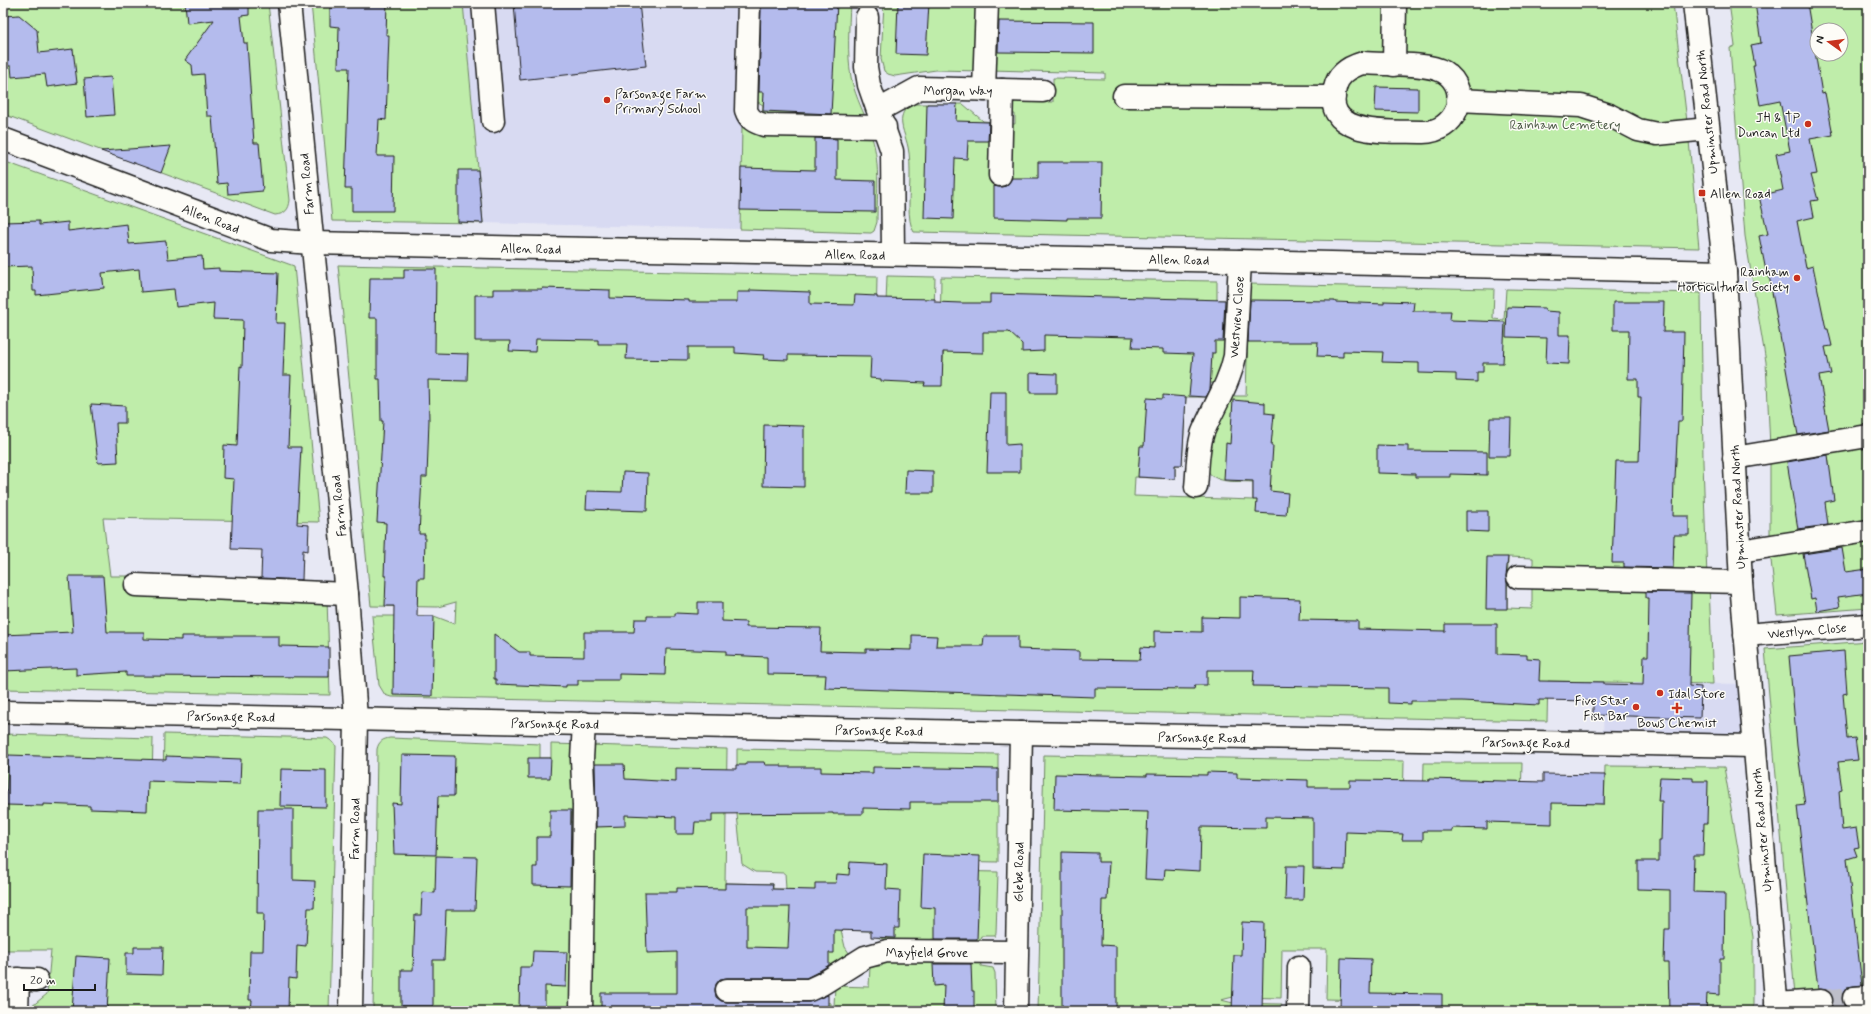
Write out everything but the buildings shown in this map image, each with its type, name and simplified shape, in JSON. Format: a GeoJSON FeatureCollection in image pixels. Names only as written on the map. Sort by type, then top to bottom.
{"type":"FeatureCollection","features":[{"type":"Feature","properties":{"kind":"street","name":"Farm Road"},"geometry":{"type":"LineString","coordinates":[[289,3],[347,594],[356,718],[351,1011]]}},
{"type":"Feature","properties":{"kind":"street"},"geometry":{"type":"LineString","coordinates":[[483,3],[493,121]]}},
{"type":"Feature","properties":{"kind":"street"},"geometry":{"type":"LineString","coordinates":[[749,3],[746,110],[749,117],[755,123],[764,125],[882,118]]}},
{"type":"Feature","properties":{"kind":"street"},"geometry":{"type":"LineString","coordinates":[[987,3],[1000,175]]}},
{"type":"Feature","properties":{"kind":"street"},"geometry":{"type":"LineString","coordinates":[[1394,65],[1395,3]]}},
{"type":"Feature","properties":{"kind":"street","name":"Upminster Road North"},"geometry":{"type":"LineString","coordinates":[[1694,3],[1725,272],[1741,582],[1776,1008]]}},
{"type":"Feature","properties":{"kind":"street"},"geometry":{"type":"LineString","coordinates":[[866,17],[866,67],[870,85],[892,152],[893,254]]}},
{"type":"Feature","properties":{"kind":"street"},"geometry":{"type":"LineString","coordinates":[[1363,63],[1436,68],[1446,73],[1458,92],[1455,114],[1449,123],[1440,130],[1429,133],[1356,128],[1346,123],[1338,115],[1334,104],[1334,97],[1336,82],[1343,73],[1352,66],[1363,63]]}},
{"type":"Feature","properties":{"kind":"street","name":"Morgan Way"},"geometry":{"type":"LineString","coordinates":[[882,118],[919,88],[1042,90]]}},
{"type":"Feature","properties":{"kind":"street"},"geometry":{"type":"LineString","coordinates":[[1124,96],[1334,97]]}},
{"type":"Feature","properties":{"kind":"street"},"geometry":{"type":"LineString","coordinates":[[1458,100],[1581,106],[1609,115],[1638,130],[1657,134],[1708,129]]}},
{"type":"Feature","properties":{"kind":"street","name":"Allen Road"},"geometry":{"type":"LineString","coordinates":[[3,139],[271,240],[312,243],[1725,272]]}},
{"type":"Feature","properties":{"kind":"street","name":"Westview Close"},"geometry":{"type":"LineString","coordinates":[[1196,487],[1200,445],[1203,433],[1222,396],[1232,370],[1235,356],[1240,261]]}},
{"type":"Feature","properties":{"kind":"street"},"geometry":{"type":"LineString","coordinates":[[1734,458],[1868,436]]}},
{"type":"Feature","properties":{"kind":"street"},"geometry":{"type":"LineString","coordinates":[[1740,551],[1868,531]]}},
{"type":"Feature","properties":{"kind":"street"},"geometry":{"type":"LineString","coordinates":[[1518,576],[1741,582]]}},
{"type":"Feature","properties":{"kind":"street"},"geometry":{"type":"LineString","coordinates":[[136,584],[347,594]]}},
{"type":"Feature","properties":{"kind":"street","name":"Westlyn Close"},"geometry":{"type":"LineString","coordinates":[[1745,635],[1868,625]]}},
{"type":"Feature","properties":{"kind":"street","name":"Parsonage Road"},"geometry":{"type":"LineString","coordinates":[[3,712],[356,718],[1021,733],[1754,746]]}},
{"type":"Feature","properties":{"kind":"street"},"geometry":{"type":"LineString","coordinates":[[582,1011],[584,806],[582,759],[584,723]]}},
{"type":"Feature","properties":{"kind":"street","name":"Glebe Road"},"geometry":{"type":"LineString","coordinates":[[1016,1011],[1021,733]]}},
{"type":"Feature","properties":{"kind":"street","name":"Mayfield Grove"},"geometry":{"type":"LineString","coordinates":[[727,990],[809,990],[876,952],[1016,952]]}},
{"type":"Feature","properties":{"kind":"street"},"geometry":{"type":"LineString","coordinates":[[1298,1011],[1299,967]]}},
{"type":"Feature","properties":{"kind":"street"},"geometry":{"type":"LineString","coordinates":[[17,1011],[19,979]]}},
{"type":"Feature","properties":{"kind":"street"},"geometry":{"type":"LineString","coordinates":[[1776,1008],[1821,1001]]}},
{"type":"Feature","properties":{"kind":"shaded area","name":"Parsonage Farm Primary School"},"geometry":{"type":"Polygon","coordinates":[[[463,3],[745,3],[740,229],[483,223],[463,3]]]}},
{"type":"Feature","properties":{"kind":"shaded area"},"geometry":{"type":"Polygon","coordinates":[[[1604,682],[1749,684],[1754,746],[1603,744],[1604,682]]]}},
{"type":"Feature","properties":{"kind":"green space"},"geometry":{"type":"Polygon","coordinates":[[[3,3],[268,3],[290,200],[287,209],[281,214],[275,215],[3,114],[3,3]]]}},
{"type":"Feature","properties":{"kind":"green space"},"geometry":{"type":"Polygon","coordinates":[[[311,3],[463,3],[483,223],[332,221],[311,3]]]}},
{"type":"Feature","properties":{"kind":"green space"},"geometry":{"type":"Polygon","coordinates":[[[757,3],[850,3],[849,50],[851,77],[867,121],[762,117],[763,105],[753,99],[759,39],[757,3]]]}},
{"type":"Feature","properties":{"kind":"green space"},"geometry":{"type":"Polygon","coordinates":[[[884,3],[981,3],[981,71],[936,70],[895,76],[888,74],[884,71],[881,59],[884,3]]]}},
{"type":"Feature","properties":{"kind":"green space","name":"Rainham Cemetery"},"geometry":{"type":"Polygon","coordinates":[[[992,3],[1673,3],[1688,130],[1699,248],[914,232],[909,213],[909,154],[902,128],[903,112],[908,107],[914,104],[963,104],[983,121],[1015,124],[1015,114],[1006,114],[1011,103],[1017,101],[1053,102],[1053,78],[1105,79],[1105,73],[990,70],[992,3]]]}},
{"type":"Feature","properties":{"kind":"green space"},"geometry":{"type":"Polygon","coordinates":[[[1729,3],[1868,3],[1868,430],[1770,447],[1766,362],[1745,236],[1730,48],[1735,46],[1729,3]]]}},
{"type":"Feature","properties":{"kind":"green space"},"geometry":{"type":"Polygon","coordinates":[[[742,127],[870,132],[876,154],[878,176],[877,222],[874,231],[871,233],[740,229],[742,127]]]}},
{"type":"Feature","properties":{"kind":"green space"},"geometry":{"type":"Polygon","coordinates":[[[3,161],[294,266],[319,522],[103,518],[110,576],[129,576],[128,591],[327,598],[330,695],[3,689],[3,161]]]}},
{"type":"Feature","properties":{"kind":"green space"},"geometry":{"type":"Polygon","coordinates":[[[338,265],[877,276],[876,331],[872,331],[871,352],[882,353],[882,362],[893,363],[885,331],[887,276],[935,277],[933,349],[925,363],[943,364],[944,341],[940,341],[941,277],[1217,281],[1217,300],[1225,300],[1225,342],[1223,367],[1219,382],[1210,383],[1209,397],[1186,397],[1182,465],[1175,465],[1175,479],[1135,477],[1134,496],[1253,500],[1253,482],[1220,480],[1209,472],[1206,462],[1207,451],[1211,438],[1232,396],[1246,396],[1249,284],[1494,289],[1493,319],[1504,320],[1506,289],[1701,293],[1703,462],[1707,578],[1533,573],[1533,558],[1508,557],[1507,608],[1532,609],[1532,581],[1709,585],[1713,684],[1548,681],[1547,721],[391,697],[385,695],[379,685],[372,616],[434,616],[455,624],[456,602],[438,607],[371,606],[338,265]]]}},
{"type":"Feature","properties":{"kind":"green space"},"geometry":{"type":"Polygon","coordinates":[[[1868,442],[1868,526],[1770,542],[1770,457],[1868,442]]]}},
{"type":"Feature","properties":{"kind":"green space"},"geometry":{"type":"Polygon","coordinates":[[[1868,536],[1868,608],[1777,615],[1770,551],[1868,536]]]}},
{"type":"Feature","properties":{"kind":"green space"},"geometry":{"type":"Polygon","coordinates":[[[1868,641],[1868,989],[1795,996],[1765,649],[1868,641]]]}},
{"type":"Feature","properties":{"kind":"green space"},"geometry":{"type":"Polygon","coordinates":[[[3,734],[153,738],[152,781],[163,781],[164,734],[327,738],[333,742],[336,746],[329,1011],[26,1011],[47,994],[51,950],[3,950],[3,734]]]}},
{"type":"Feature","properties":{"kind":"green space"},"geometry":{"type":"Polygon","coordinates":[[[390,738],[540,744],[540,758],[551,758],[551,744],[727,749],[725,883],[773,884],[773,889],[786,889],[785,873],[755,872],[742,864],[737,814],[737,749],[998,754],[998,862],[945,861],[945,871],[998,872],[996,933],[995,936],[981,936],[978,942],[935,941],[934,939],[920,941],[894,941],[878,938],[873,935],[873,931],[841,930],[845,947],[851,956],[816,979],[798,984],[716,982],[697,970],[716,998],[743,999],[753,1005],[753,1011],[373,1011],[377,749],[382,741],[390,738]]]}},
{"type":"Feature","properties":{"kind":"green space"},"geometry":{"type":"Polygon","coordinates":[[[1044,755],[1404,761],[1403,807],[1423,807],[1424,763],[1522,763],[1521,800],[1604,804],[1605,766],[1724,767],[1753,937],[1753,1011],[1400,1011],[1369,1000],[1326,999],[1327,949],[1282,949],[1281,998],[1233,997],[1221,1000],[1233,1003],[1281,1004],[1281,1011],[1038,1011],[1044,755]]]}},
{"type":"Feature","properties":{"kind":"green space"},"geometry":{"type":"Polygon","coordinates":[[[980,960],[981,966],[993,968],[995,973],[996,1011],[774,1011],[817,1002],[831,1003],[831,1006],[834,1006],[835,986],[869,987],[870,966],[882,966],[884,961],[980,960]]]}},
{"type":"Feature","properties":{"kind":"tunnel"},"geometry":{"type":"LineString","coordinates":[[1821,1001],[1854,998]]}},
{"type":"Feature","properties":{"kind":"place","name":"Parsonage Farm Primary School"},"geometry":{"type":"Point","coordinates":[607,100]}},
{"type":"Feature","properties":{"kind":"place","name":"JH & TP Duncan Ltd"},"geometry":{"type":"Point","coordinates":[1808,124]}},
{"type":"Feature","properties":{"kind":"place","name":"Allen Road"},"geometry":{"type":"Point","coordinates":[1702,193]}},
{"type":"Feature","properties":{"kind":"place","name":"Rainham Horticultural Society"},"geometry":{"type":"Point","coordinates":[1797,278]}},
{"type":"Feature","properties":{"kind":"place","name":"Idal Store"},"geometry":{"type":"Point","coordinates":[1660,693]}},
{"type":"Feature","properties":{"kind":"place","name":"Five Star Fish Bar"},"geometry":{"type":"Point","coordinates":[1636,707]}},
{"type":"Feature","properties":{"kind":"place","name":"Bows Chemist"},"geometry":{"type":"Point","coordinates":[1677,708]}}]}
